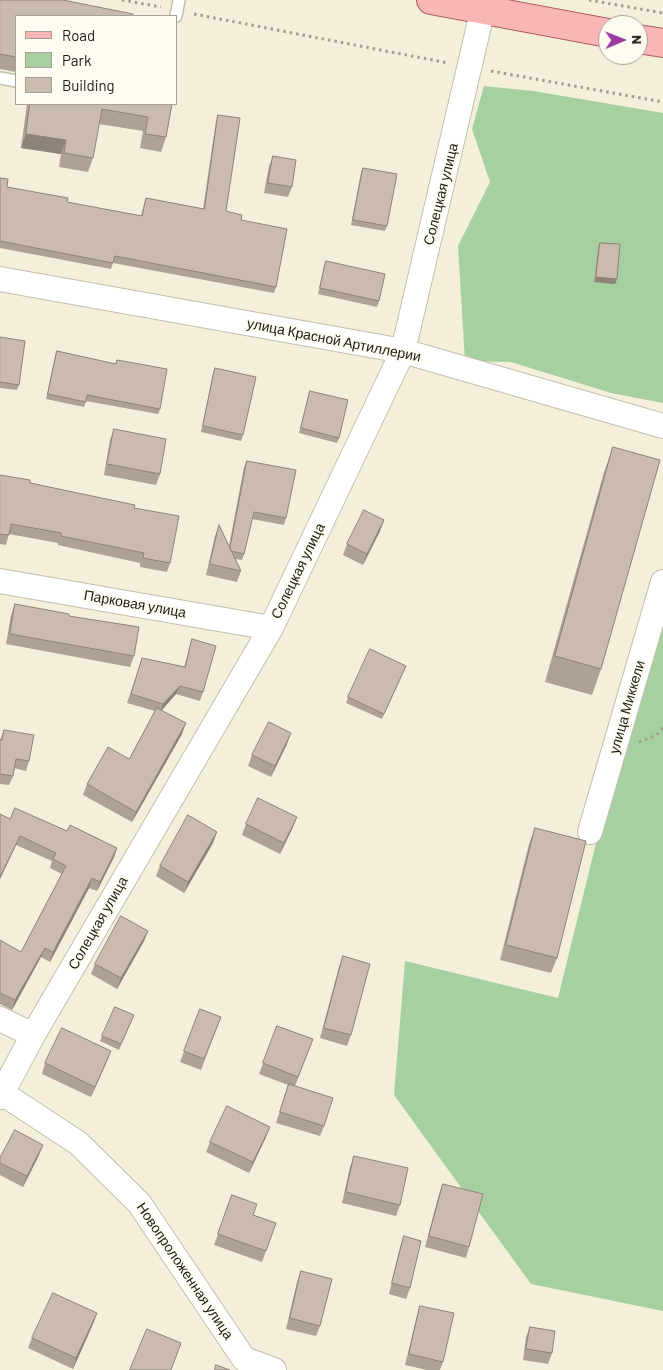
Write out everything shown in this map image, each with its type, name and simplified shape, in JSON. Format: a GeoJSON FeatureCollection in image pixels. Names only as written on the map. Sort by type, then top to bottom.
{"type":"FeatureCollection","features":[{"type":"Feature","properties":{"kind":"main road"},"geometry":{"type":"LineString","coordinates":[[430,0],[485,5],[598,31]]}},
{"type":"Feature","properties":{"kind":"main road"},"geometry":{"type":"LineString","coordinates":[[648,41],[663,43]]}},
{"type":"Feature","properties":{"kind":"street","name":"Солецкая улица"},"geometry":{"type":"LineString","coordinates":[[1,1095],[33,1035],[271,628],[403,351],[485,5]]}},
{"type":"Feature","properties":{"kind":"street","name":"улица Красной Артиллерии"},"geometry":{"type":"LineString","coordinates":[[0,279],[403,351],[663,426]]}},
{"type":"Feature","properties":{"kind":"street","name":"Парковая улица"},"geometry":{"type":"LineString","coordinates":[[0,581],[271,628]]}},
{"type":"Feature","properties":{"kind":"street","name":"улица Миккели"},"geometry":{"type":"LineString","coordinates":[[590,832],[663,582]]}},
{"type":"Feature","properties":{"kind":"street"},"geometry":{"type":"LineString","coordinates":[[0,1019],[33,1035]]}},
{"type":"Feature","properties":{"kind":"street","name":"Новопроложенная улица"},"geometry":{"type":"LineString","coordinates":[[1,1095],[78,1143],[139,1203],[244,1359],[274,1370]]}},
{"type":"Feature","properties":{"kind":"lane"},"geometry":{"type":"LineString","coordinates":[[0,78],[15,80]]}},
{"type":"Feature","properties":{"kind":"path"},"geometry":{"type":"LineString","coordinates":[[122,0],[178,9],[471,68],[663,102]]}},
{"type":"Feature","properties":{"kind":"path"},"geometry":{"type":"LineString","coordinates":[[589,0],[663,13]]}},
{"type":"Feature","properties":{"kind":"green space"},"geometry":{"type":"Polygon","coordinates":[[[484,86],[533,91],[663,113],[663,403],[611,393],[511,362],[465,361],[458,246],[490,182],[472,129],[484,86]]]}},
{"type":"Feature","properties":{"kind":"green space"},"geometry":{"type":"Polygon","coordinates":[[[663,612],[663,1311],[531,1284],[394,1095],[405,961],[558,998],[598,835],[663,612]]]}},
{"type":"Feature","properties":{"kind":"building"},"geometry":{"type":"Polygon","coordinates":[[[0,0],[63,0],[133,14],[15,15],[15,57],[0,54],[0,0]]]}},
{"type":"Feature","properties":{"kind":"building"},"geometry":{"type":"Polygon","coordinates":[[[30,105],[172,105],[166,137],[145,134],[148,117],[102,109],[93,158],[64,153],[66,140],[26,134],[30,105]]]}},
{"type":"Feature","properties":{"kind":"building"},"geometry":{"type":"Polygon","coordinates":[[[218,115],[240,118],[226,211],[242,215],[241,220],[287,229],[276,287],[115,256],[113,263],[0,241],[0,178],[8,179],[7,187],[68,198],[67,202],[142,216],[146,198],[204,209],[218,115]]]}},
{"type":"Feature","properties":{"kind":"building"},"geometry":{"type":"Polygon","coordinates":[[[273,156],[296,160],[292,187],[268,183],[273,156]]]}},
{"type":"Feature","properties":{"kind":"building"},"geometry":{"type":"Polygon","coordinates":[[[363,168],[397,174],[387,226],[353,220],[363,168]]]}},
{"type":"Feature","properties":{"kind":"building"},"geometry":{"type":"Polygon","coordinates":[[[600,243],[620,244],[617,279],[596,277],[600,243]]]}},
{"type":"Feature","properties":{"kind":"building"},"geometry":{"type":"Polygon","coordinates":[[[326,261],[385,274],[379,301],[320,288],[326,261]]]}},
{"type":"Feature","properties":{"kind":"building"},"geometry":{"type":"Polygon","coordinates":[[[0,337],[25,341],[19,385],[0,382],[0,337]]]}},
{"type":"Feature","properties":{"kind":"building"},"geometry":{"type":"Polygon","coordinates":[[[57,351],[116,364],[117,360],[167,369],[160,409],[87,395],[86,402],[48,394],[57,351]]]}},
{"type":"Feature","properties":{"kind":"building"},"geometry":{"type":"Polygon","coordinates":[[[215,368],[256,377],[243,435],[203,426],[215,368]]]}},
{"type":"Feature","properties":{"kind":"building"},"geometry":{"type":"Polygon","coordinates":[[[310,391],[348,400],[339,438],[301,428],[310,391]]]}},
{"type":"Feature","properties":{"kind":"building"},"geometry":{"type":"Polygon","coordinates":[[[114,429],[166,439],[160,474],[107,464],[114,429]]]}},
{"type":"Feature","properties":{"kind":"building"},"geometry":{"type":"Polygon","coordinates":[[[613,447],[660,460],[601,669],[555,656],[613,447]]]}},
{"type":"Feature","properties":{"kind":"building"},"geometry":{"type":"Polygon","coordinates":[[[247,461],[296,470],[286,518],[254,512],[244,554],[231,551],[230,548],[247,461]]]}},
{"type":"Feature","properties":{"kind":"building"},"geometry":{"type":"Polygon","coordinates":[[[0,475],[30,480],[30,483],[135,505],[134,508],[179,516],[170,563],[143,558],[144,553],[61,536],[61,533],[11,524],[9,535],[0,534],[0,475]]]}},
{"type":"Feature","properties":{"kind":"building"},"geometry":{"type":"Polygon","coordinates":[[[364,510],[384,520],[367,554],[347,544],[364,510]]]}},
{"type":"Feature","properties":{"kind":"building"},"geometry":{"type":"Polygon","coordinates":[[[219,525],[241,571],[210,564],[219,525]]]}},
{"type":"Feature","properties":{"kind":"building"},"geometry":{"type":"Polygon","coordinates":[[[15,604],[69,614],[69,616],[139,627],[134,656],[10,634],[15,604]]]}},
{"type":"Feature","properties":{"kind":"building"},"geometry":{"type":"Polygon","coordinates":[[[192,639],[216,646],[203,692],[180,686],[163,704],[131,694],[142,658],[185,667],[192,639]]]}},
{"type":"Feature","properties":{"kind":"building"},"geometry":{"type":"Polygon","coordinates":[[[370,649],[406,666],[384,714],[348,697],[370,649]]]}},
{"type":"Feature","properties":{"kind":"building"},"geometry":{"type":"Polygon","coordinates":[[[157,708],[186,723],[136,812],[87,784],[108,747],[129,759],[157,708]]]}},
{"type":"Feature","properties":{"kind":"building"},"geometry":{"type":"Polygon","coordinates":[[[269,722],[291,733],[275,766],[252,755],[269,722]]]}},
{"type":"Feature","properties":{"kind":"building"},"geometry":{"type":"Polygon","coordinates":[[[4,730],[34,735],[29,761],[16,759],[13,776],[0,774],[0,740],[2,740],[4,730]]]}},
{"type":"Feature","properties":{"kind":"building"},"geometry":{"type":"Polygon","coordinates":[[[258,798],[297,817],[284,843],[246,824],[258,798]]]}},
{"type":"Feature","properties":{"kind":"building"},"geometry":{"type":"Polygon","coordinates":[[[15,808],[67,831],[70,825],[117,848],[100,882],[92,878],[53,952],[45,948],[15,1000],[0,993],[0,940],[21,952],[66,866],[53,859],[56,853],[20,836],[0,877],[0,814],[10,819],[15,808]]]}},
{"type":"Feature","properties":{"kind":"building"},"geometry":{"type":"Polygon","coordinates":[[[188,815],[217,832],[188,882],[160,866],[188,815]]]}},
{"type":"Feature","properties":{"kind":"building"},"geometry":{"type":"Polygon","coordinates":[[[535,828],[586,841],[557,958],[506,945],[535,828]]]}},
{"type":"Feature","properties":{"kind":"building"},"geometry":{"type":"Polygon","coordinates":[[[121,916],[148,931],[121,978],[95,964],[121,916]]]}},
{"type":"Feature","properties":{"kind":"building"},"geometry":{"type":"Polygon","coordinates":[[[343,956],[370,964],[351,1035],[324,1028],[343,956]]]}},
{"type":"Feature","properties":{"kind":"building"},"geometry":{"type":"Polygon","coordinates":[[[115,1007],[134,1015],[121,1044],[102,1036],[115,1007]]]}},
{"type":"Feature","properties":{"kind":"building"},"geometry":{"type":"Polygon","coordinates":[[[200,1009],[221,1017],[204,1059],[184,1051],[200,1009]]]}},
{"type":"Feature","properties":{"kind":"building"},"geometry":{"type":"Polygon","coordinates":[[[277,1026],[313,1039],[298,1077],[263,1063],[277,1026]]]}},
{"type":"Feature","properties":{"kind":"building"},"geometry":{"type":"Polygon","coordinates":[[[62,1028],[111,1051],[95,1087],[45,1063],[62,1028]]]}},
{"type":"Feature","properties":{"kind":"building"},"geometry":{"type":"Polygon","coordinates":[[[289,1084],[333,1098],[324,1126],[280,1112],[289,1084]]]}},
{"type":"Feature","properties":{"kind":"building"},"geometry":{"type":"Polygon","coordinates":[[[227,1106],[270,1127],[253,1162],[210,1142],[227,1106]]]}},
{"type":"Feature","properties":{"kind":"building"},"geometry":{"type":"Polygon","coordinates":[[[15,1130],[43,1145],[27,1176],[0,1163],[0,1158],[15,1130]]]}},
{"type":"Feature","properties":{"kind":"building"},"geometry":{"type":"Polygon","coordinates":[[[354,1156],[408,1168],[400,1205],[346,1192],[354,1156]]]}},
{"type":"Feature","properties":{"kind":"building"},"geometry":{"type":"Polygon","coordinates":[[[443,1184],[483,1194],[469,1247],[429,1236],[443,1184]]]}},
{"type":"Feature","properties":{"kind":"building"},"geometry":{"type":"Polygon","coordinates":[[[232,1195],[257,1204],[253,1215],[276,1223],[266,1251],[218,1234],[232,1195]]]}},
{"type":"Feature","properties":{"kind":"building"},"geometry":{"type":"Polygon","coordinates":[[[404,1236],[421,1241],[410,1288],[392,1283],[404,1236]]]}},
{"type":"Feature","properties":{"kind":"building"},"geometry":{"type":"Polygon","coordinates":[[[301,1271],[332,1279],[320,1326],[290,1318],[301,1271]]]}},
{"type":"Feature","properties":{"kind":"building"},"geometry":{"type":"Polygon","coordinates":[[[53,1293],[97,1313],[76,1358],[32,1338],[53,1293]]]}},
{"type":"Feature","properties":{"kind":"building"},"geometry":{"type":"Polygon","coordinates":[[[420,1306],[454,1313],[443,1362],[409,1354],[420,1306]]]}},
{"type":"Feature","properties":{"kind":"building"},"geometry":{"type":"Polygon","coordinates":[[[530,1327],[555,1331],[552,1353],[526,1349],[530,1327]]]}},
{"type":"Feature","properties":{"kind":"building"},"geometry":{"type":"Polygon","coordinates":[[[147,1329],[181,1343],[171,1370],[130,1370],[147,1329]]]}},
{"type":"Feature","properties":{"kind":"building"},"geometry":{"type":"Polygon","coordinates":[[[216,1365],[230,1370],[215,1370],[216,1365]]]}}]}
